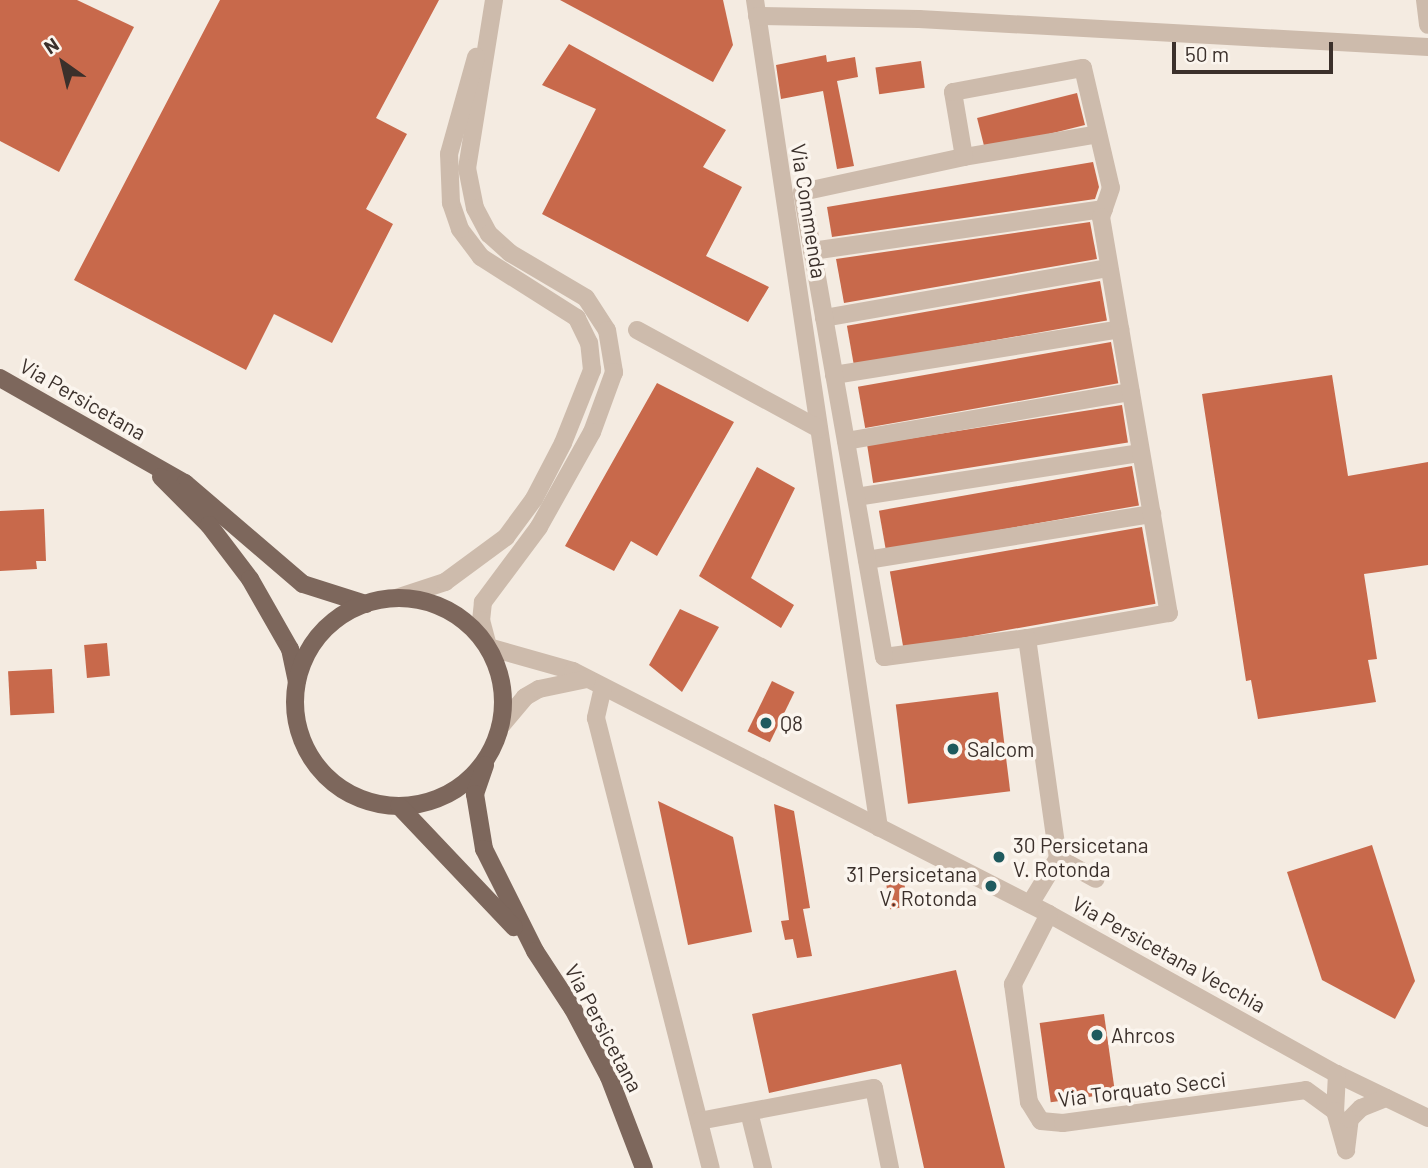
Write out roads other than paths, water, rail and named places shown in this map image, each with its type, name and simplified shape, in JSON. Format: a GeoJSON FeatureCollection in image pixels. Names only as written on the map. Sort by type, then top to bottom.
{"type":"FeatureCollection","features":[{"type":"Feature","properties":{"kind":"main road","name":"Via Persicetana"},"geometry":{"type":"LineString","coordinates":[[0,378],[144,460],[218,508],[303,584],[366,604]]}},
{"type":"Feature","properties":{"kind":"main road","name":"Via Persicetana"},"geometry":{"type":"LineString","coordinates":[[144,460],[209,525],[250,579],[290,649],[297,682]]}},
{"type":"Feature","properties":{"kind":"main road"},"geometry":{"type":"LineString","coordinates":[[396,598],[448,610],[488,647],[502,685],[500,727],[487,758],[449,794],[399,806],[351,794],[313,762],[298,723],[297,682],[304,661],[329,626],[366,604],[396,598]]}},
{"type":"Feature","properties":{"kind":"main road","name":"Via Persicetana"},"geometry":{"type":"LineString","coordinates":[[487,758],[475,794],[479,831],[494,872],[535,951],[573,1009],[609,1077],[644,1168]]}},
{"type":"Feature","properties":{"kind":"main road","name":"Via Persicetana"},"geometry":{"type":"LineString","coordinates":[[399,806],[476,884],[535,951]]}},
{"type":"Feature","properties":{"kind":"street"},"geometry":{"type":"LineString","coordinates":[[396,598],[445,582],[506,537],[534,499],[558,454],[592,370],[589,343],[577,318],[481,257],[460,229],[451,203],[449,154],[494,0]]}},
{"type":"Feature","properties":{"kind":"street"},"geometry":{"type":"LineString","coordinates":[[488,647],[481,620],[483,602],[539,527],[592,432],[614,372],[607,330],[586,298],[498,243],[475,208],[467,168],[494,0]]}},
{"type":"Feature","properties":{"kind":"street"},"geometry":{"type":"LineString","coordinates":[[1425,0],[1428,25]]}},
{"type":"Feature","properties":{"kind":"street"},"geometry":{"type":"LineString","coordinates":[[756,8],[1428,47]]}},
{"type":"Feature","properties":{"kind":"street","name":"Via Commenda"},"geometry":{"type":"LineString","coordinates":[[756,8],[878,828]]}},
{"type":"Feature","properties":{"kind":"street"},"geometry":{"type":"LineString","coordinates":[[964,157],[953,92],[1083,68],[1111,188],[1101,217],[1169,613],[1027,638],[884,657],[802,192],[964,157],[1098,134]]}},
{"type":"Feature","properties":{"kind":"street"},"geometry":{"type":"LineString","coordinates":[[812,251],[1104,209]]}},
{"type":"Feature","properties":{"kind":"street"},"geometry":{"type":"LineString","coordinates":[[824,318],[1110,268]]}},
{"type":"Feature","properties":{"kind":"street"},"geometry":{"type":"LineString","coordinates":[[834,375],[1120,329]]}},
{"type":"Feature","properties":{"kind":"street"},"geometry":{"type":"LineString","coordinates":[[637,330],[819,429]]}},
{"type":"Feature","properties":{"kind":"street"},"geometry":{"type":"LineString","coordinates":[[846,441],[1131,392]]}},
{"type":"Feature","properties":{"kind":"street"},"geometry":{"type":"LineString","coordinates":[[856,498],[1141,453]]}},
{"type":"Feature","properties":{"kind":"street"},"geometry":{"type":"LineString","coordinates":[[867,560],[1152,514]]}},
{"type":"Feature","properties":{"kind":"street"},"geometry":{"type":"LineString","coordinates":[[1027,638],[1058,858],[1030,904]]}},
{"type":"Feature","properties":{"kind":"street","name":"Via Persicetana Vecchia"},"geometry":{"type":"LineString","coordinates":[[488,647],[565,668],[595,683],[1030,904],[1337,1074],[1428,1118]]}},
{"type":"Feature","properties":{"kind":"street"},"geometry":{"type":"LineString","coordinates":[[500,727],[525,697],[539,689],[595,683],[596,718],[711,1168]]}},
{"type":"Feature","properties":{"kind":"street"},"geometry":{"type":"LineString","coordinates":[[1058,858],[1096,879]]}},
{"type":"Feature","properties":{"kind":"street","name":"Via Torquato Secci"},"geometry":{"type":"LineString","coordinates":[[1049,914],[1013,984],[1029,1102],[1041,1121],[1063,1124],[1306,1090],[1316,1094],[1335,1111]]}},
{"type":"Feature","properties":{"kind":"street"},"geometry":{"type":"LineString","coordinates":[[1337,1074],[1335,1111],[1347,1159]]}},
{"type":"Feature","properties":{"kind":"street"},"geometry":{"type":"LineString","coordinates":[[699,1121],[874,1088],[890,1168]]}},
{"type":"Feature","properties":{"kind":"street"},"geometry":{"type":"LineString","coordinates":[[1347,1159],[1350,1119],[1361,1108],[1386,1098]]}},
{"type":"Feature","properties":{"kind":"street"},"geometry":{"type":"LineString","coordinates":[[750,1112],[763,1168]]}},
{"type":"Feature","properties":{"kind":"place","name":"Q8"},"geometry":{"type":"Point","coordinates":[766,723]}},
{"type":"Feature","properties":{"kind":"place","name":"Salcom"},"geometry":{"type":"Point","coordinates":[953,749]}},
{"type":"Feature","properties":{"kind":"place","name":"30 Persicetana V. Rotonda"},"geometry":{"type":"Point","coordinates":[999,857]}},
{"type":"Feature","properties":{"kind":"place","name":"31 Persicetana V. Rotonda"},"geometry":{"type":"Point","coordinates":[991,886]}},
{"type":"Feature","properties":{"kind":"place","name":"Ahrcos"},"geometry":{"type":"Point","coordinates":[1097,1035]}}]}
